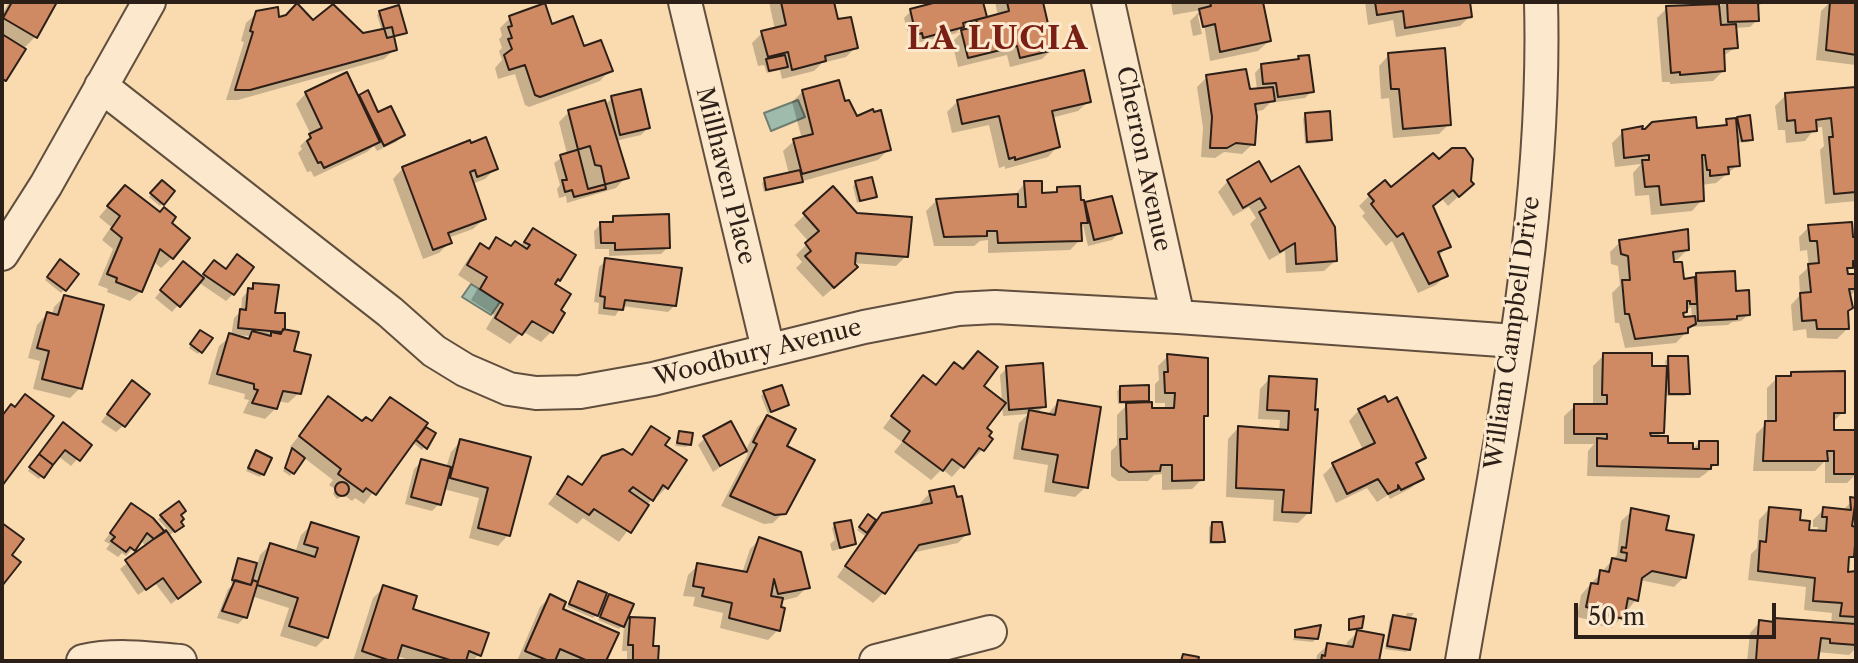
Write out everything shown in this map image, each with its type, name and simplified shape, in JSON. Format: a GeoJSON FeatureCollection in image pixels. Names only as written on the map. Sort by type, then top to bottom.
{"type":"FeatureCollection","features":[{"type":"Feature","properties":{"kind":"street"},"geometry":{"type":"LineString","coordinates":[[2,254],[46,185],[149,2]]}},
{"type":"Feature","properties":{"kind":"street","name":"Millhaven Place"},"geometry":{"type":"LineString","coordinates":[[685,2],[768,349]]}},
{"type":"Feature","properties":{"kind":"street","name":"Cherron Avenue"},"geometry":{"type":"LineString","coordinates":[[1108,2],[1178,317]]}},
{"type":"Feature","properties":{"kind":"street","name":"William Campbell Drive"},"geometry":{"type":"LineString","coordinates":[[1462,661],[1515,341],[1529,232],[1536,151],[1541,2]]}},
{"type":"Feature","properties":{"kind":"street","name":"Woodbury Avenue"},"geometry":{"type":"LineString","coordinates":[[101,86],[390,312],[434,351],[465,370],[509,389],[536,393],[580,392],[653,379],[909,317],[995,307],[1515,341]]}},
{"type":"Feature","properties":{"kind":"street"},"geometry":{"type":"LineString","coordinates":[[876,661],[990,632]]}},
{"type":"Feature","properties":{"kind":"street"},"geometry":{"type":"LineString","coordinates":[[83,661],[148,658],[180,661]]}},
{"type":"Feature","properties":{"kind":"shaded area"},"geometry":{"type":"Polygon","coordinates":[[[798,100],[805,117],[771,131],[764,113],[798,100]]]}},
{"type":"Feature","properties":{"kind":"shaded area"},"geometry":{"type":"Polygon","coordinates":[[[471,284],[500,302],[491,315],[462,297],[471,284]]]}},
{"type":"Feature","properties":{"kind":"building"},"geometry":{"type":"Polygon","coordinates":[[[12,2],[57,2],[37,38],[3,18],[12,2]]]}},
{"type":"Feature","properties":{"kind":"building"},"geometry":{"type":"Polygon","coordinates":[[[781,2],[834,2],[838,19],[851,17],[858,48],[825,56],[826,61],[792,70],[788,52],[768,57],[761,31],[786,25],[781,2]]]}},
{"type":"Feature","properties":{"kind":"building"},"geometry":{"type":"Polygon","coordinates":[[[937,2],[983,2],[987,17],[923,38],[922,33],[916,35],[910,9],[937,2]]]}},
{"type":"Feature","properties":{"kind":"building"},"geometry":{"type":"Polygon","coordinates":[[[1007,2],[1043,2],[1054,50],[1020,58],[1017,46],[968,58],[961,30],[978,26],[976,20],[1009,11],[1007,2]]]}},
{"type":"Feature","properties":{"kind":"building"},"geometry":{"type":"Polygon","coordinates":[[[1210,2],[1263,2],[1271,41],[1220,52],[1215,24],[1203,27],[1199,9],[1211,6],[1210,2]]]}},
{"type":"Feature","properties":{"kind":"building"},"geometry":{"type":"Polygon","coordinates":[[[1375,2],[1470,2],[1472,17],[1405,28],[1403,11],[1377,15],[1375,2]]]}},
{"type":"Feature","properties":{"kind":"building"},"geometry":{"type":"Polygon","coordinates":[[[1727,2],[1758,2],[1759,21],[1728,22],[1727,2]]]}},
{"type":"Feature","properties":{"kind":"building"},"geometry":{"type":"Polygon","coordinates":[[[1830,2],[1856,2],[1856,55],[1826,50],[1830,2]]]}},
{"type":"Feature","properties":{"kind":"building"},"geometry":{"type":"Polygon","coordinates":[[[297,3],[313,20],[333,4],[363,33],[392,27],[397,50],[250,90],[235,90],[253,32],[250,31],[256,11],[278,7],[279,17],[286,15],[297,3]]]}},
{"type":"Feature","properties":{"kind":"building"},"geometry":{"type":"Polygon","coordinates":[[[545,3],[552,24],[573,16],[584,46],[601,40],[613,71],[540,97],[535,95],[525,65],[509,70],[504,55],[512,49],[508,39],[512,38],[508,27],[512,26],[509,16],[545,3]]]}},
{"type":"Feature","properties":{"kind":"building"},"geometry":{"type":"Polygon","coordinates":[[[1719,4],[1721,25],[1736,24],[1738,48],[1724,49],[1725,71],[1671,73],[1666,6],[1719,4]]]}},
{"type":"Feature","properties":{"kind":"building"},"geometry":{"type":"Polygon","coordinates":[[[399,5],[407,33],[387,38],[379,11],[399,5]]]}},
{"type":"Feature","properties":{"kind":"building"},"geometry":{"type":"Polygon","coordinates":[[[2,34],[26,49],[6,81],[2,79],[2,34]]]}},
{"type":"Feature","properties":{"kind":"building"},"geometry":{"type":"Polygon","coordinates":[[[1445,48],[1451,125],[1403,129],[1399,89],[1391,89],[1388,53],[1445,48]]]}},
{"type":"Feature","properties":{"kind":"building"},"geometry":{"type":"Polygon","coordinates":[[[785,55],[788,67],[769,71],[766,59],[785,55]]]}},
{"type":"Feature","properties":{"kind":"building"},"geometry":{"type":"Polygon","coordinates":[[[1309,55],[1314,92],[1278,97],[1276,83],[1263,84],[1261,64],[1309,55]]]}},
{"type":"Feature","properties":{"kind":"building"},"geometry":{"type":"Polygon","coordinates":[[[1246,69],[1250,89],[1273,87],[1275,101],[1255,104],[1255,145],[1236,143],[1227,148],[1210,148],[1212,117],[1206,75],[1246,69]]]}},
{"type":"Feature","properties":{"kind":"building"},"geometry":{"type":"Polygon","coordinates":[[[1084,70],[1091,102],[1052,111],[1060,147],[1009,159],[999,116],[962,124],[957,100],[1084,70]]]}},
{"type":"Feature","properties":{"kind":"building"},"geometry":{"type":"Polygon","coordinates":[[[347,72],[380,142],[324,168],[321,162],[318,163],[307,141],[311,138],[309,134],[322,128],[305,92],[347,72]]]}},
{"type":"Feature","properties":{"kind":"building"},"geometry":{"type":"Polygon","coordinates":[[[839,80],[845,101],[849,100],[857,116],[873,109],[874,112],[881,110],[891,150],[802,174],[793,139],[813,134],[802,90],[839,80]]]}},
{"type":"Feature","properties":{"kind":"building"},"geometry":{"type":"Polygon","coordinates":[[[1856,87],[1856,192],[1834,194],[1829,137],[1833,137],[1831,118],[1816,120],[1817,131],[1796,133],[1795,120],[1787,121],[1785,93],[1856,87]]]}},
{"type":"Feature","properties":{"kind":"building"},"geometry":{"type":"Polygon","coordinates":[[[641,89],[650,128],[620,135],[611,96],[641,89]]]}},
{"type":"Feature","properties":{"kind":"building"},"geometry":{"type":"Polygon","coordinates":[[[368,90],[378,112],[391,106],[405,135],[384,146],[359,95],[368,90]]]}},
{"type":"Feature","properties":{"kind":"building"},"geometry":{"type":"Polygon","coordinates":[[[605,100],[629,178],[588,189],[568,110],[605,100]]]}},
{"type":"Feature","properties":{"kind":"building"},"geometry":{"type":"Polygon","coordinates":[[[1330,111],[1332,140],[1307,142],[1305,113],[1330,111]]]}},
{"type":"Feature","properties":{"kind":"building"},"geometry":{"type":"Polygon","coordinates":[[[1750,115],[1753,140],[1742,141],[1737,117],[1750,115]]]}},
{"type":"Feature","properties":{"kind":"building"},"geometry":{"type":"Polygon","coordinates":[[[1696,117],[1697,128],[1727,125],[1726,119],[1736,118],[1740,166],[1728,167],[1729,174],[1710,176],[1705,155],[1702,155],[1704,201],[1661,205],[1659,186],[1645,187],[1642,160],[1649,160],[1649,155],[1624,158],[1622,130],[1643,126],[1642,129],[1645,129],[1652,122],[1696,117]]]}},
{"type":"Feature","properties":{"kind":"building"},"geometry":{"type":"Polygon","coordinates":[[[486,137],[498,169],[477,177],[475,170],[470,172],[486,219],[448,233],[452,243],[433,250],[402,167],[470,140],[471,143],[486,137]]]}},
{"type":"Feature","properties":{"kind":"building"},"geometry":{"type":"Polygon","coordinates":[[[590,146],[595,165],[601,166],[606,189],[574,197],[572,190],[565,192],[562,180],[567,180],[560,155],[590,146]]]}},
{"type":"Feature","properties":{"kind":"building"},"geometry":{"type":"Polygon","coordinates":[[[1452,148],[1465,148],[1473,159],[1471,181],[1474,184],[1459,197],[1453,190],[1433,206],[1451,247],[1438,252],[1448,276],[1429,284],[1403,233],[1397,237],[1371,204],[1374,201],[1368,194],[1385,180],[1391,187],[1433,153],[1439,159],[1452,148]]]}},
{"type":"Feature","properties":{"kind":"building"},"geometry":{"type":"Polygon","coordinates":[[[1259,161],[1271,182],[1299,166],[1335,227],[1337,261],[1296,264],[1295,243],[1280,252],[1259,212],[1266,208],[1260,198],[1243,208],[1227,180],[1259,161]]]}},
{"type":"Feature","properties":{"kind":"building"},"geometry":{"type":"Polygon","coordinates":[[[800,170],[803,182],[766,190],[764,178],[800,170]]]}},
{"type":"Feature","properties":{"kind":"building"},"geometry":{"type":"Polygon","coordinates":[[[872,177],[877,197],[860,201],[855,181],[872,177]]]}},
{"type":"Feature","properties":{"kind":"building"},"geometry":{"type":"Polygon","coordinates":[[[162,180],[175,191],[164,205],[150,193],[162,180]]]}},
{"type":"Feature","properties":{"kind":"building"},"geometry":{"type":"Polygon","coordinates":[[[1024,181],[1042,181],[1042,193],[1057,192],[1057,187],[1080,186],[1088,223],[1081,223],[1082,241],[998,243],[997,231],[987,231],[987,236],[944,237],[936,199],[1018,194],[1018,207],[1026,207],[1024,181]]]}},
{"type":"Feature","properties":{"kind":"building"},"geometry":{"type":"Polygon","coordinates":[[[125,185],[160,212],[164,207],[176,217],[172,223],[190,238],[173,259],[160,249],[142,292],[116,282],[117,278],[107,274],[122,238],[111,229],[120,216],[107,206],[125,185]]]}},
{"type":"Feature","properties":{"kind":"building"},"geometry":{"type":"Polygon","coordinates":[[[833,186],[857,213],[912,217],[908,257],[856,253],[855,264],[858,267],[834,288],[805,256],[811,251],[805,243],[819,231],[803,213],[833,186]]]}},
{"type":"Feature","properties":{"kind":"building"},"geometry":{"type":"Polygon","coordinates":[[[1112,196],[1122,233],[1094,240],[1085,202],[1112,196]]]}},
{"type":"Feature","properties":{"kind":"building"},"geometry":{"type":"Polygon","coordinates":[[[669,214],[670,248],[615,250],[615,243],[601,243],[600,222],[613,222],[613,216],[669,214]]]}},
{"type":"Feature","properties":{"kind":"building"},"geometry":{"type":"Polygon","coordinates":[[[1852,222],[1853,237],[1856,237],[1856,261],[1853,261],[1853,268],[1847,268],[1848,274],[1856,274],[1856,289],[1849,289],[1853,308],[1848,311],[1849,329],[1817,329],[1816,320],[1802,321],[1800,293],[1811,292],[1808,264],[1819,263],[1817,241],[1810,241],[1808,225],[1852,222]]]}},
{"type":"Feature","properties":{"kind":"building"},"geometry":{"type":"Polygon","coordinates":[[[533,228],[576,255],[555,284],[571,294],[561,310],[565,313],[553,333],[532,321],[522,335],[495,318],[503,304],[480,289],[487,277],[467,265],[480,243],[489,249],[496,237],[511,246],[515,241],[527,249],[530,245],[524,242],[533,228]]]}},
{"type":"Feature","properties":{"kind":"building"},"geometry":{"type":"Polygon","coordinates":[[[1688,229],[1689,250],[1673,252],[1674,262],[1682,262],[1684,279],[1695,277],[1697,304],[1687,301],[1687,312],[1683,313],[1684,317],[1695,316],[1696,324],[1688,328],[1688,333],[1635,339],[1629,314],[1625,314],[1622,280],[1630,280],[1628,256],[1621,254],[1619,240],[1688,229]]]}},
{"type":"Feature","properties":{"kind":"building"},"geometry":{"type":"Polygon","coordinates":[[[237,254],[254,267],[234,295],[203,274],[214,260],[226,269],[237,254]]]}},
{"type":"Feature","properties":{"kind":"building"},"geometry":{"type":"Polygon","coordinates":[[[605,258],[682,268],[676,306],[625,300],[623,310],[604,308],[605,297],[600,296],[605,258]]]}},
{"type":"Feature","properties":{"kind":"building"},"geometry":{"type":"Polygon","coordinates":[[[60,259],[79,274],[66,291],[47,277],[60,259]]]}},
{"type":"Feature","properties":{"kind":"building"},"geometry":{"type":"Polygon","coordinates":[[[183,261],[204,278],[180,307],[160,290],[183,261]]]}},
{"type":"Feature","properties":{"kind":"building"},"geometry":{"type":"Polygon","coordinates":[[[1735,271],[1736,291],[1749,290],[1750,315],[1737,316],[1737,319],[1698,321],[1696,273],[1735,271]]]}},
{"type":"Feature","properties":{"kind":"building"},"geometry":{"type":"Polygon","coordinates":[[[253,283],[279,285],[275,313],[285,313],[285,329],[281,332],[238,328],[240,309],[246,310],[248,288],[253,289],[253,283]]]}},
{"type":"Feature","properties":{"kind":"building"},"geometry":{"type":"Polygon","coordinates":[[[64,295],[104,305],[82,389],[42,379],[49,351],[37,348],[47,312],[58,315],[64,295]]]}},
{"type":"Feature","properties":{"kind":"building"},"geometry":{"type":"Polygon","coordinates":[[[283,329],[299,332],[294,351],[311,355],[301,394],[283,391],[277,409],[252,403],[258,390],[254,389],[254,384],[217,374],[229,333],[249,339],[252,331],[271,336],[271,332],[281,334],[283,329]]]}},
{"type":"Feature","properties":{"kind":"building"},"geometry":{"type":"Polygon","coordinates":[[[200,330],[213,338],[202,353],[190,344],[200,330]]]}},
{"type":"Feature","properties":{"kind":"building"},"geometry":{"type":"Polygon","coordinates":[[[978,351],[998,367],[984,386],[1006,403],[987,428],[992,432],[989,436],[993,439],[984,451],[979,448],[964,468],[952,459],[943,471],[903,441],[910,431],[891,416],[923,375],[936,385],[954,362],[963,369],[978,351]]]}},
{"type":"Feature","properties":{"kind":"building"},"geometry":{"type":"Polygon","coordinates":[[[1603,353],[1652,353],[1652,366],[1667,366],[1664,433],[1650,433],[1651,436],[1668,436],[1668,443],[1693,443],[1693,449],[1699,449],[1699,441],[1718,441],[1718,465],[1711,465],[1711,469],[1597,466],[1597,438],[1607,439],[1607,434],[1574,434],[1574,404],[1607,404],[1607,395],[1602,395],[1603,353]]]}},
{"type":"Feature","properties":{"kind":"building"},"geometry":{"type":"Polygon","coordinates":[[[1167,354],[1208,358],[1204,480],[1172,481],[1172,465],[1161,465],[1160,471],[1129,472],[1121,466],[1120,439],[1127,439],[1126,403],[1152,402],[1152,408],[1174,408],[1175,393],[1165,393],[1167,354]]]}},
{"type":"Feature","properties":{"kind":"building"},"geometry":{"type":"Polygon","coordinates":[[[1668,356],[1688,356],[1690,394],[1669,394],[1668,356]]]}},
{"type":"Feature","properties":{"kind":"building"},"geometry":{"type":"Polygon","coordinates":[[[1043,363],[1046,407],[1009,410],[1006,366],[1043,363]]]}},
{"type":"Feature","properties":{"kind":"building"},"geometry":{"type":"Polygon","coordinates":[[[1845,371],[1845,413],[1834,413],[1834,430],[1856,430],[1856,474],[1834,474],[1834,451],[1827,451],[1828,461],[1763,461],[1765,421],[1776,421],[1776,376],[1791,376],[1791,372],[1845,371]]]}},
{"type":"Feature","properties":{"kind":"building"},"geometry":{"type":"Polygon","coordinates":[[[1269,376],[1317,379],[1311,513],[1282,512],[1284,490],[1236,488],[1238,426],[1288,430],[1289,411],[1267,410],[1269,376]]]}},
{"type":"Feature","properties":{"kind":"building"},"geometry":{"type":"Polygon","coordinates":[[[132,380],[150,394],[125,427],[107,414],[132,380]]]}},
{"type":"Feature","properties":{"kind":"building"},"geometry":{"type":"Polygon","coordinates":[[[782,385],[789,405],[771,412],[763,391],[782,385]]]}},
{"type":"Feature","properties":{"kind":"building"},"geometry":{"type":"Polygon","coordinates":[[[1149,385],[1149,401],[1120,402],[1120,386],[1149,385]]]}},
{"type":"Feature","properties":{"kind":"building"},"geometry":{"type":"Polygon","coordinates":[[[25,394],[54,416],[2,486],[2,416],[11,404],[15,407],[25,394]]]}},
{"type":"Feature","properties":{"kind":"building"},"geometry":{"type":"Polygon","coordinates":[[[328,396],[362,421],[366,417],[372,421],[390,397],[428,423],[376,495],[366,488],[363,492],[338,474],[341,469],[299,436],[328,396]]]}},
{"type":"Feature","properties":{"kind":"building"},"geometry":{"type":"Polygon","coordinates":[[[1385,396],[1388,402],[1397,397],[1426,458],[1416,463],[1424,479],[1401,490],[1398,485],[1398,489],[1388,494],[1378,479],[1347,494],[1332,463],[1375,443],[1358,409],[1385,396]]]}},
{"type":"Feature","properties":{"kind":"building"},"geometry":{"type":"Polygon","coordinates":[[[1058,400],[1101,407],[1088,488],[1053,482],[1058,455],[1022,449],[1029,410],[1055,415],[1058,400]]]}},
{"type":"Feature","properties":{"kind":"building"},"geometry":{"type":"Polygon","coordinates":[[[767,415],[796,429],[787,446],[815,460],[786,514],[775,515],[730,496],[757,444],[753,442],[767,415]]]}},
{"type":"Feature","properties":{"kind":"building"},"geometry":{"type":"Polygon","coordinates":[[[731,421],[747,451],[720,466],[703,436],[731,421]]]}},
{"type":"Feature","properties":{"kind":"building"},"geometry":{"type":"Polygon","coordinates":[[[63,422],[92,445],[80,461],[65,450],[53,465],[39,454],[63,422]]]}},
{"type":"Feature","properties":{"kind":"building"},"geometry":{"type":"Polygon","coordinates":[[[651,426],[670,438],[665,445],[687,460],[668,489],[663,485],[653,501],[633,487],[629,491],[649,505],[631,533],[594,509],[589,515],[557,494],[568,476],[582,485],[602,456],[623,449],[632,455],[651,426]]]}},
{"type":"Feature","properties":{"kind":"building"},"geometry":{"type":"Polygon","coordinates":[[[426,427],[436,433],[427,449],[416,440],[426,427]]]}},
{"type":"Feature","properties":{"kind":"building"},"geometry":{"type":"Polygon","coordinates":[[[679,431],[693,433],[691,445],[677,443],[679,431]]]}},
{"type":"Feature","properties":{"kind":"building"},"geometry":{"type":"Polygon","coordinates":[[[460,439],[531,457],[510,536],[478,528],[488,488],[450,478],[460,439]]]}},
{"type":"Feature","properties":{"kind":"building"},"geometry":{"type":"Polygon","coordinates":[[[292,448],[305,458],[294,474],[285,468],[292,448]]]}},
{"type":"Feature","properties":{"kind":"building"},"geometry":{"type":"Polygon","coordinates":[[[256,450],[272,458],[264,475],[248,468],[256,450]]]}},
{"type":"Feature","properties":{"kind":"building"},"geometry":{"type":"Polygon","coordinates":[[[39,454],[53,465],[44,478],[29,467],[39,454]]]}},
{"type":"Feature","properties":{"kind":"building"},"geometry":{"type":"Polygon","coordinates":[[[421,459],[451,467],[441,505],[411,497],[421,459]]]}},
{"type":"Feature","properties":{"kind":"building"},"geometry":{"type":"Polygon","coordinates":[[[342,482],[349,489],[342,496],[335,489],[342,482]]]}},
{"type":"Feature","properties":{"kind":"building"},"geometry":{"type":"Polygon","coordinates":[[[954,486],[957,497],[962,496],[970,534],[919,545],[885,594],[845,566],[882,513],[932,503],[929,491],[954,486]]]}},
{"type":"Feature","properties":{"kind":"building"},"geometry":{"type":"Polygon","coordinates":[[[1850,497],[1856,498],[1852,526],[1856,527],[1854,557],[1849,557],[1848,572],[1856,571],[1856,617],[1840,616],[1842,603],[1813,601],[1815,578],[1758,571],[1760,541],[1766,542],[1769,507],[1801,510],[1800,520],[1810,521],[1809,530],[1826,531],[1827,517],[1822,517],[1823,507],[1851,510],[1850,497]]]}},
{"type":"Feature","properties":{"kind":"building"},"geometry":{"type":"Polygon","coordinates":[[[179,501],[186,511],[181,515],[184,526],[175,532],[160,515],[179,501]]]}},
{"type":"Feature","properties":{"kind":"building"},"geometry":{"type":"Polygon","coordinates":[[[131,503],[153,518],[165,532],[154,539],[147,533],[135,551],[130,547],[126,552],[111,541],[115,537],[110,533],[131,503]]]}},
{"type":"Feature","properties":{"kind":"building"},"geometry":{"type":"Polygon","coordinates":[[[1631,508],[1669,516],[1666,530],[1694,535],[1686,578],[1652,571],[1642,578],[1638,601],[1628,598],[1624,619],[1586,607],[1591,583],[1598,584],[1600,570],[1609,572],[1612,558],[1626,561],[1627,553],[1621,552],[1622,547],[1626,548],[1631,508]]]}},
{"type":"Feature","properties":{"kind":"building"},"geometry":{"type":"Polygon","coordinates":[[[868,514],[876,520],[867,533],[859,527],[868,514]]]}},
{"type":"Feature","properties":{"kind":"building"},"geometry":{"type":"Polygon","coordinates":[[[851,520],[856,544],[840,548],[834,523],[851,520]]]}},
{"type":"Feature","properties":{"kind":"building"},"geometry":{"type":"Polygon","coordinates":[[[311,522],[359,537],[328,638],[289,626],[298,598],[257,585],[270,543],[315,557],[318,548],[304,544],[311,522]]]}},
{"type":"Feature","properties":{"kind":"building"},"geometry":{"type":"Polygon","coordinates":[[[1212,522],[1222,522],[1225,542],[1211,542],[1212,522]]]}},
{"type":"Feature","properties":{"kind":"building"},"geometry":{"type":"Polygon","coordinates":[[[2,523],[24,539],[12,555],[21,562],[2,586],[2,523]]]}},
{"type":"Feature","properties":{"kind":"building"},"geometry":{"type":"Polygon","coordinates":[[[166,530],[201,582],[178,599],[163,578],[146,590],[125,560],[166,530]]]}},
{"type":"Feature","properties":{"kind":"building"},"geometry":{"type":"Polygon","coordinates":[[[759,537],[801,552],[810,588],[778,594],[774,579],[771,596],[783,598],[781,607],[785,608],[780,631],[729,618],[732,603],[702,596],[704,588],[693,586],[697,563],[747,572],[759,537]]]}},
{"type":"Feature","properties":{"kind":"building"},"geometry":{"type":"Polygon","coordinates":[[[238,558],[257,563],[251,585],[232,580],[238,558]]]}},
{"type":"Feature","properties":{"kind":"building"},"geometry":{"type":"Polygon","coordinates":[[[235,580],[251,585],[253,580],[258,582],[247,618],[222,611],[235,580]]]}},
{"type":"Feature","properties":{"kind":"building"},"geometry":{"type":"Polygon","coordinates":[[[578,581],[607,593],[598,616],[569,604],[578,581]]]}},
{"type":"Feature","properties":{"kind":"building"},"geometry":{"type":"Polygon","coordinates":[[[383,585],[417,596],[413,609],[489,633],[481,656],[469,651],[466,661],[453,661],[402,645],[397,661],[391,661],[362,651],[383,585]]]}},
{"type":"Feature","properties":{"kind":"building"},"geometry":{"type":"Polygon","coordinates":[[[550,594],[566,602],[563,609],[619,633],[606,661],[588,661],[560,649],[555,661],[549,661],[525,651],[550,594]]]}},
{"type":"Feature","properties":{"kind":"building"},"geometry":{"type":"Polygon","coordinates":[[[609,594],[634,604],[624,627],[600,617],[609,594]]]}},
{"type":"Feature","properties":{"kind":"building"},"geometry":{"type":"Polygon","coordinates":[[[1393,615],[1416,619],[1410,650],[1387,646],[1393,615]]]}},
{"type":"Feature","properties":{"kind":"building"},"geometry":{"type":"Polygon","coordinates":[[[1364,616],[1362,628],[1349,630],[1349,619],[1364,616]]]}},
{"type":"Feature","properties":{"kind":"building"},"geometry":{"type":"Polygon","coordinates":[[[630,617],[655,618],[653,646],[659,646],[658,661],[633,661],[633,645],[628,645],[630,617]]]}},
{"type":"Feature","properties":{"kind":"building"},"geometry":{"type":"Polygon","coordinates":[[[1775,618],[1856,624],[1856,645],[1830,643],[1830,639],[1821,638],[1818,661],[1756,660],[1759,620],[1774,622],[1775,618]]]}},
{"type":"Feature","properties":{"kind":"building"},"geometry":{"type":"Polygon","coordinates":[[[1321,625],[1318,639],[1295,637],[1295,630],[1321,625]]]}},
{"type":"Feature","properties":{"kind":"building"},"geometry":{"type":"Polygon","coordinates":[[[1357,630],[1384,635],[1379,661],[1321,661],[1327,643],[1353,647],[1357,630]]]}},
{"type":"Feature","properties":{"kind":"building"},"geometry":{"type":"Polygon","coordinates":[[[1183,654],[1199,657],[1198,661],[1181,661],[1183,654]]]}},
{"type":"Feature","properties":{"kind":"district","name":"LA LUCIA"},"geometry":{"type":"Point","coordinates":[998,40]}}]}
